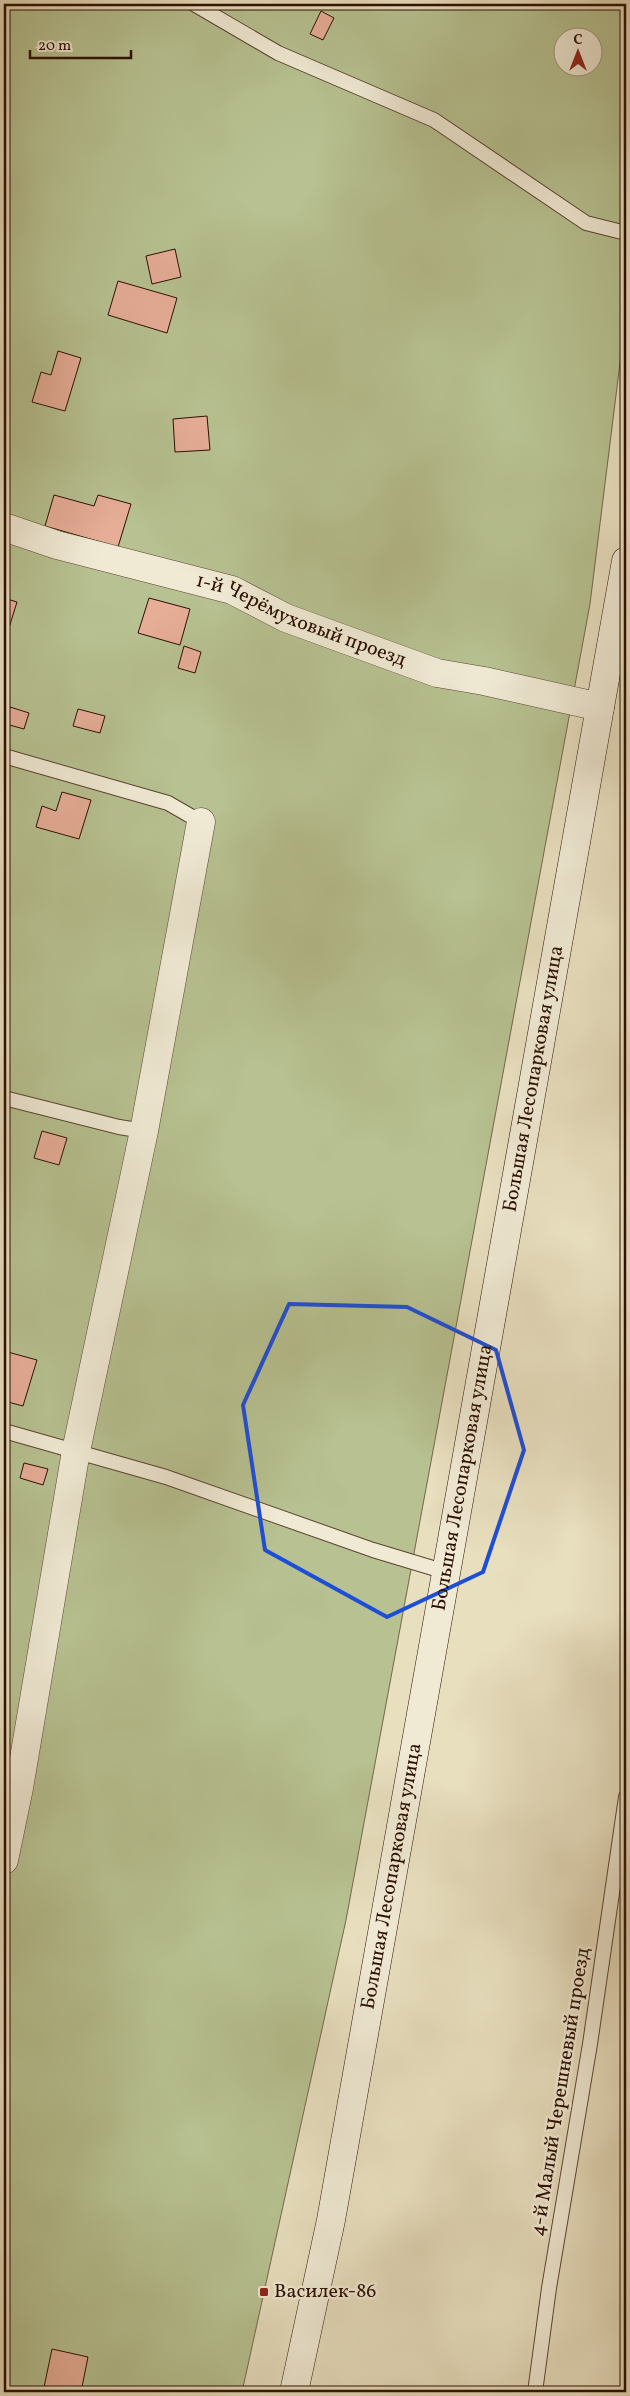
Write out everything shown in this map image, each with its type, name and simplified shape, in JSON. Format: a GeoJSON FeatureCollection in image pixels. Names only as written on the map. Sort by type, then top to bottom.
{"type":"FeatureCollection","features":[{"type":"Feature","properties":{"kind":"main road","name":"1-й Черёмуховый проезд"},"geometry":{"type":"LineString","coordinates":[[4,527],[57,545],[232,590],[286,618],[437,674],[484,681],[600,707]]}},
{"type":"Feature","properties":{"kind":"main road","name":"Большая Лесопарковая улица"},"geometry":{"type":"LineString","coordinates":[[294,2392],[331,2220],[625,571]]}},
{"type":"Feature","properties":{"kind":"main road"},"geometry":{"type":"LineString","coordinates":[[4,1860],[11,1786],[76,1451],[144,1131],[201,822]]}},
{"type":"Feature","properties":{"kind":"lane"},"geometry":{"type":"LineString","coordinates":[[194,4],[278,53],[434,120],[586,223],[626,233]]}},
{"type":"Feature","properties":{"kind":"lane"},"geometry":{"type":"LineString","coordinates":[[4,756],[168,803],[201,822]]}},
{"type":"Feature","properties":{"kind":"lane"},"geometry":{"type":"LineString","coordinates":[[4,1098],[119,1127],[144,1131]]}},
{"type":"Feature","properties":{"kind":"lane"},"geometry":{"type":"LineString","coordinates":[[4,1431],[166,1477],[373,1550],[446,1572]]}},
{"type":"Feature","properties":{"kind":"lane","name":"4-й Малый Черешневый проезд"},"geometry":{"type":"LineString","coordinates":[[535,2392],[549,2288],[590,2044],[626,1797]]}},
{"type":"Feature","properties":{"kind":"highlighted area"},"geometry":{"type":"Polygon","coordinates":[[[289,1304],[407,1307],[496,1350],[524,1450],[483,1572],[387,1617],[265,1550],[243,1405],[289,1304]]]}},
{"type":"Feature","properties":{"kind":"green space"},"geometry":{"type":"Polygon","coordinates":[[[4,4],[626,4],[626,315],[590,604],[346,1920],[242,2392],[4,2392],[4,4]]]}},
{"type":"Feature","properties":{"kind":"building"},"geometry":{"type":"Polygon","coordinates":[[[321,11],[334,18],[323,40],[310,34],[321,11]]]}},
{"type":"Feature","properties":{"kind":"building"},"geometry":{"type":"Polygon","coordinates":[[[175,249],[181,277],[152,284],[146,256],[175,249]]]}},
{"type":"Feature","properties":{"kind":"building"},"geometry":{"type":"Polygon","coordinates":[[[118,281],[177,298],[167,333],[108,315],[118,281]]]}},
{"type":"Feature","properties":{"kind":"building"},"geometry":{"type":"Polygon","coordinates":[[[58,351],[81,358],[65,411],[32,402],[41,372],[51,375],[58,351]]]}},
{"type":"Feature","properties":{"kind":"building"},"geometry":{"type":"Polygon","coordinates":[[[207,416],[210,450],[175,452],[173,419],[207,416]]]}},
{"type":"Feature","properties":{"kind":"building"},"geometry":{"type":"Polygon","coordinates":[[[54,495],[94,506],[98,495],[131,504],[118,547],[45,526],[54,495]]]}},
{"type":"Feature","properties":{"kind":"building"},"geometry":{"type":"Polygon","coordinates":[[[4,598],[17,602],[8,631],[4,630],[4,598]]]}},
{"type":"Feature","properties":{"kind":"building"},"geometry":{"type":"Polygon","coordinates":[[[149,598],[190,609],[180,645],[138,633],[149,598]]]}},
{"type":"Feature","properties":{"kind":"building"},"geometry":{"type":"Polygon","coordinates":[[[184,646],[201,652],[195,673],[178,668],[184,646]]]}},
{"type":"Feature","properties":{"kind":"building"},"geometry":{"type":"Polygon","coordinates":[[[10,707],[29,713],[24,729],[6,724],[10,707]]]}},
{"type":"Feature","properties":{"kind":"building"},"geometry":{"type":"Polygon","coordinates":[[[78,709],[105,716],[100,733],[73,726],[78,709]]]}},
{"type":"Feature","properties":{"kind":"building"},"geometry":{"type":"Polygon","coordinates":[[[62,792],[91,800],[79,839],[36,827],[42,806],[56,811],[62,792]]]}},
{"type":"Feature","properties":{"kind":"building"},"geometry":{"type":"Polygon","coordinates":[[[42,1131],[67,1138],[59,1165],[34,1158],[42,1131]]]}},
{"type":"Feature","properties":{"kind":"building"},"geometry":{"type":"Polygon","coordinates":[[[4,1351],[37,1360],[23,1406],[4,1401],[4,1351]]]}},
{"type":"Feature","properties":{"kind":"building"},"geometry":{"type":"Polygon","coordinates":[[[24,1463],[48,1469],[43,1485],[20,1478],[24,1463]]]}},
{"type":"Feature","properties":{"kind":"building"},"geometry":{"type":"Polygon","coordinates":[[[52,2349],[88,2357],[81,2392],[43,2392],[52,2349]]]}},
{"type":"Feature","properties":{"kind":"place","name":"Василек-86"},"geometry":{"type":"Point","coordinates":[264,2292]}}]}
